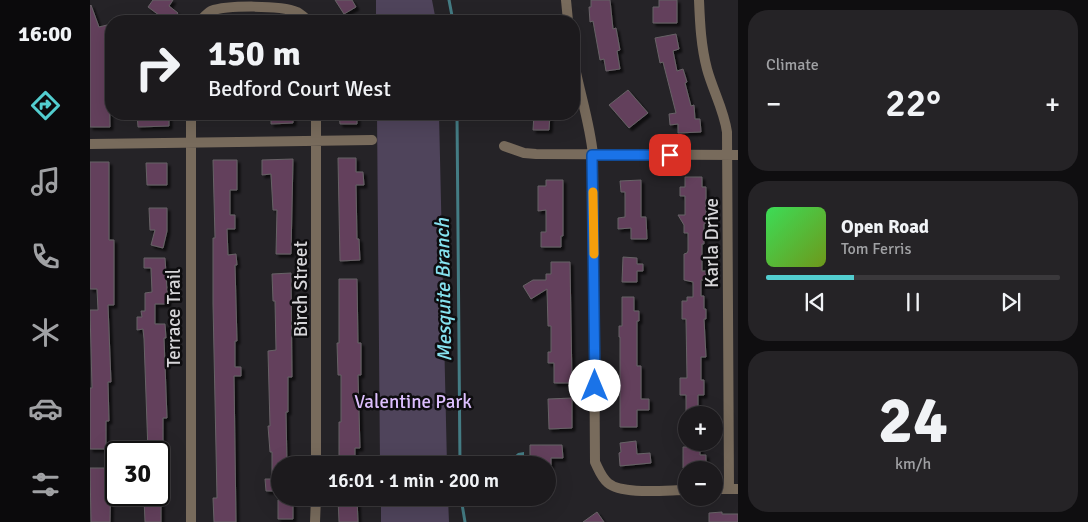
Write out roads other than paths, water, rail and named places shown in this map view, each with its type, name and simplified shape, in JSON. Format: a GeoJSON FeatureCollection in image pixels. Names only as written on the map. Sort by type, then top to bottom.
{"type":"FeatureCollection","features":[{"type":"Feature","properties":{"kind":"street"},"geometry":{"type":"LineString","coordinates":[[566,0],[567,15]]}},
{"type":"Feature","properties":{"kind":"street","name":"Karla Drive"},"geometry":{"type":"LineString","coordinates":[[700,0],[702,49],[711,81],[724,115],[733,155],[733,489]]}},
{"type":"Feature","properties":{"kind":"street"},"geometry":{"type":"LineString","coordinates":[[207,15],[210,12],[224,8],[279,8],[298,12],[302,15]]}},
{"type":"Feature","properties":{"kind":"street"},"geometry":{"type":"LineString","coordinates":[[580,88],[586,112],[592,155],[596,462],[600,474],[609,484],[618,488],[629,490],[678,490]]}},
{"type":"Feature","properties":{"kind":"street","name":"Terrace Trail"},"geometry":{"type":"LineString","coordinates":[[191,120],[191,522]]}},
{"type":"Feature","properties":{"kind":"street","name":"Birch Street"},"geometry":{"type":"LineString","coordinates":[[316,120],[316,456]]}},
{"type":"Feature","properties":{"kind":"street"},"geometry":{"type":"LineString","coordinates":[[90,144],[372,140]]}},
{"type":"Feature","properties":{"kind":"street"},"geometry":{"type":"LineString","coordinates":[[504,146],[524,153],[733,155]]}},
{"type":"Feature","properties":{"kind":"street"},"geometry":{"type":"LineString","coordinates":[[315,522],[316,506]]}},
{"type":"Feature","properties":{"kind":"water"},"geometry":{"type":"Polygon","coordinates":[[[524,452],[524,456],[515,456],[524,452]]]}},
{"type":"Feature","properties":{"kind":"waterway","name":"Mesquite Branch"},"geometry":{"type":"LineString","coordinates":[[449,0],[452,15]]}},
{"type":"Feature","properties":{"kind":"waterway","name":"Mesquite Branch"},"geometry":{"type":"LineString","coordinates":[[457,120],[460,456]]}},
{"type":"Feature","properties":{"kind":"waterway","name":"Mesquite Branch"},"geometry":{"type":"LineString","coordinates":[[462,506],[465,522]]}},
{"type":"Feature","properties":{"kind":"park label","name":"Valentine Park"},"geometry":{"type":"Point","coordinates":[413,401]}}]}
